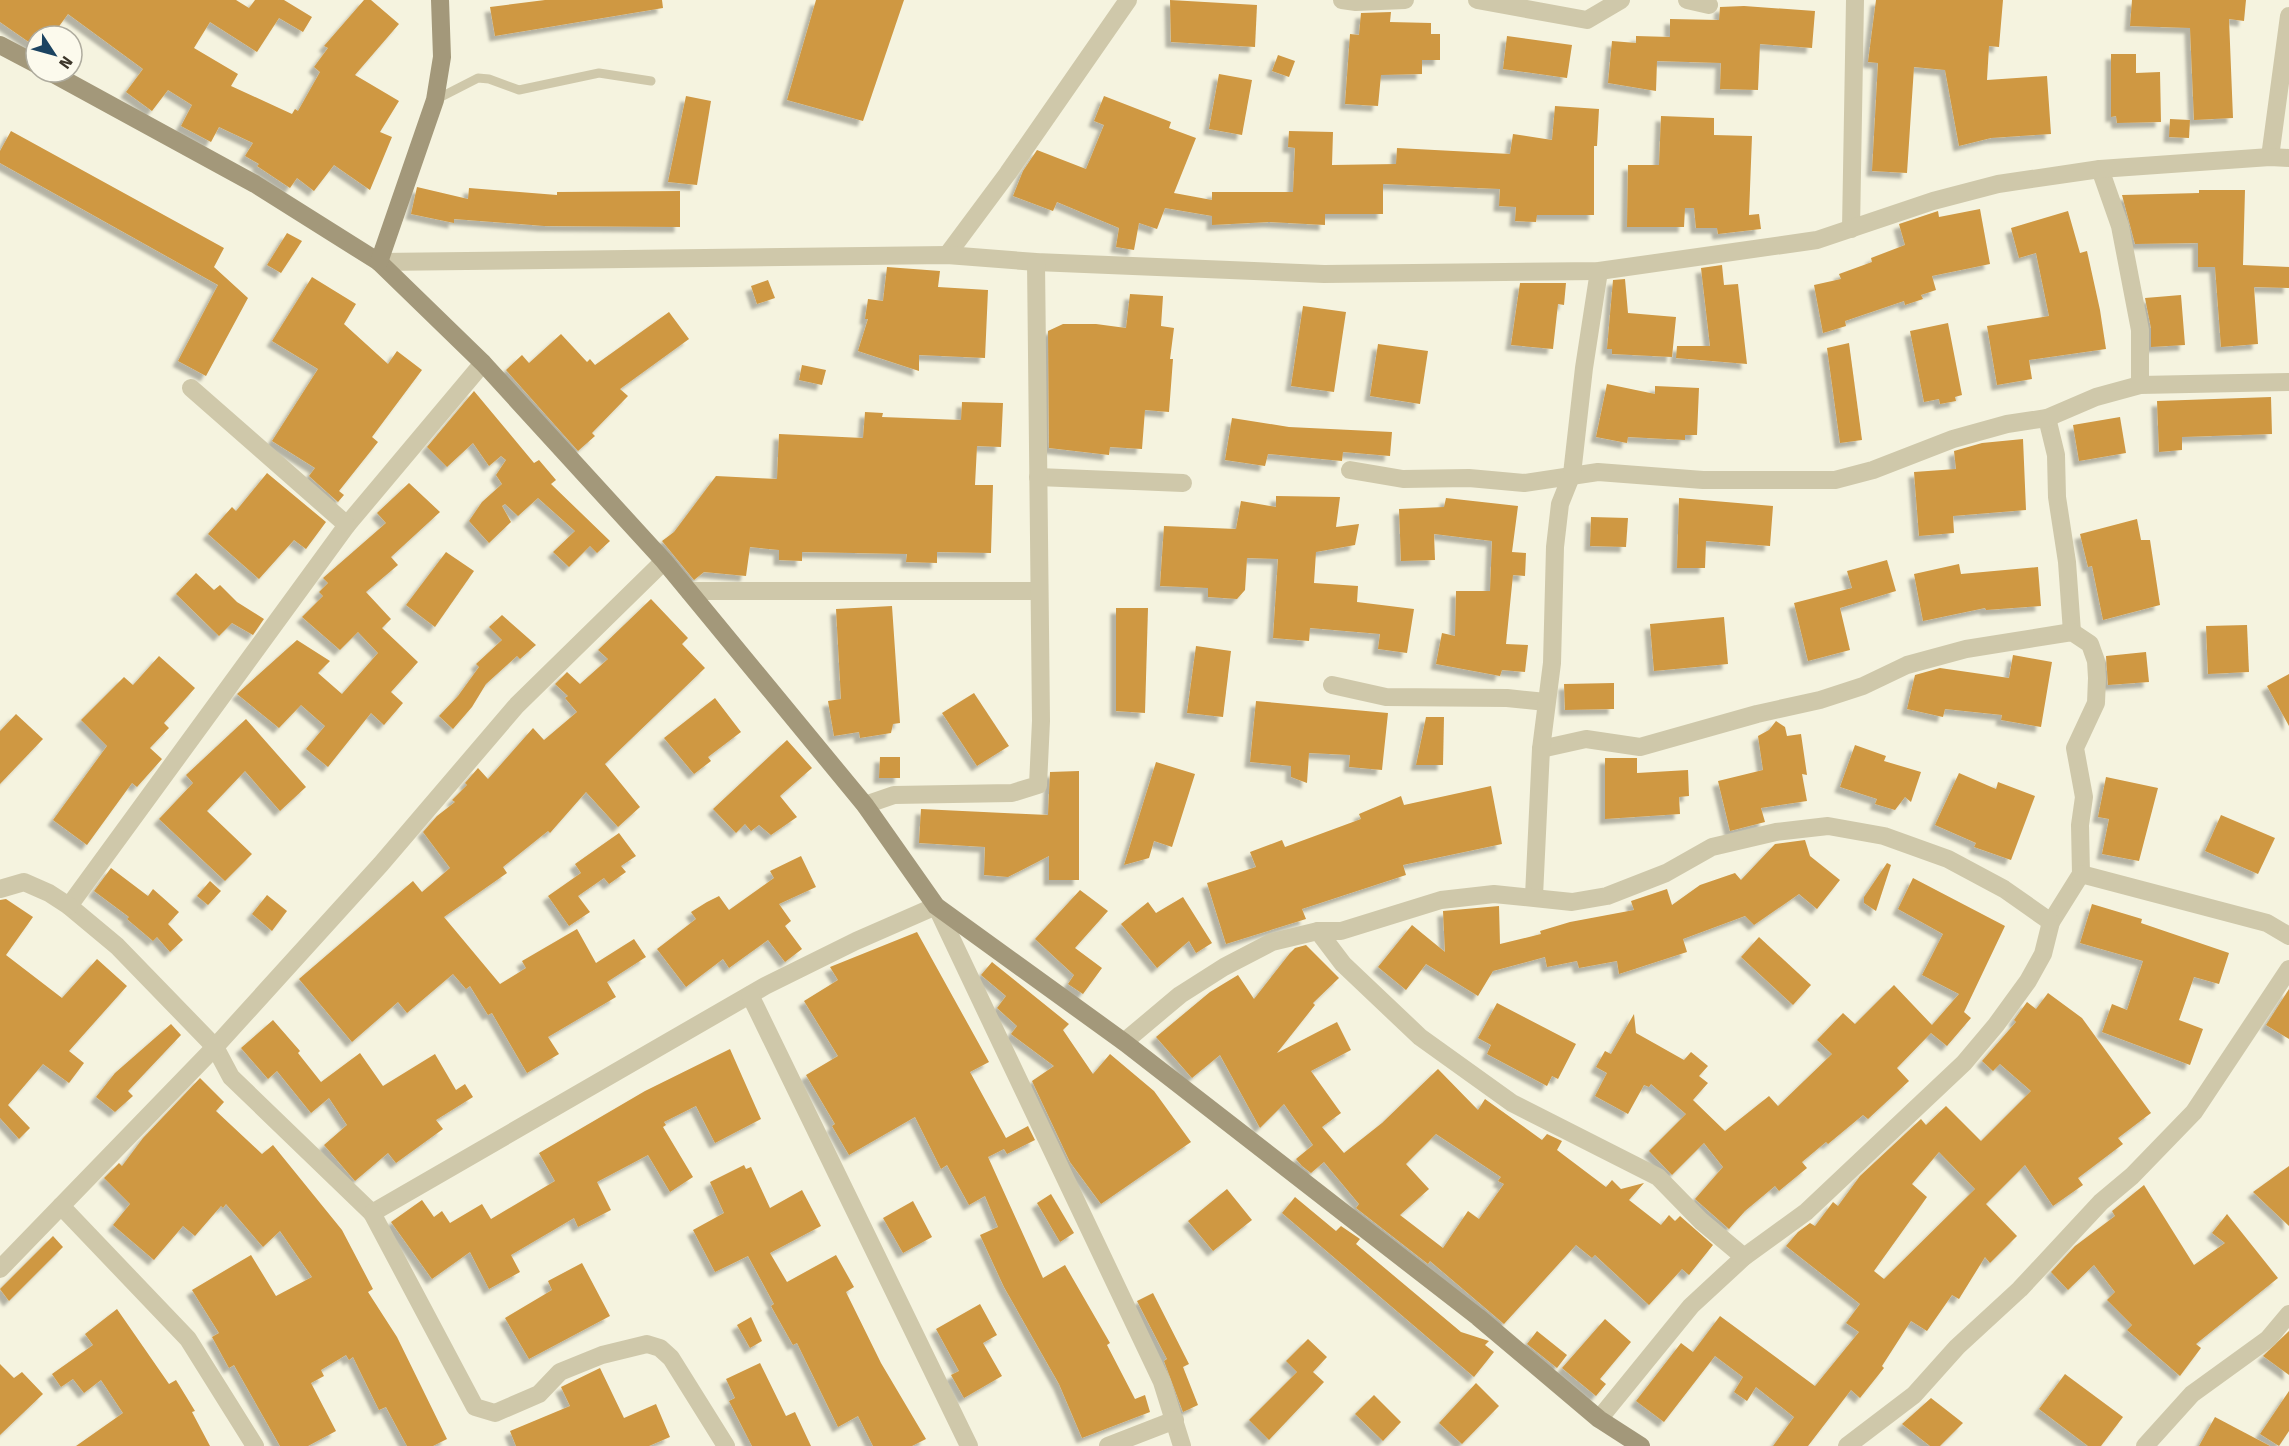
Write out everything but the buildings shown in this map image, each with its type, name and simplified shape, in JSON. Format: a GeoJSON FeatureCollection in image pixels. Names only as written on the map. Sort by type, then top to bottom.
{"type":"FeatureCollection","features":[{"type":"Feature","properties":{"kind":"street"},"geometry":{"type":"LineString","coordinates":[[379,262],[435,100],[442,57],[440,0]]}},
{"type":"Feature","properties":{"kind":"street"},"geometry":{"type":"LineString","coordinates":[[947,255],[1008,173],[1128,0]]}},
{"type":"Feature","properties":{"kind":"street"},"geometry":{"type":"LineString","coordinates":[[1342,0],[1356,2],[1405,0]]}},
{"type":"Feature","properties":{"kind":"street"},"geometry":{"type":"LineString","coordinates":[[1477,0],[1587,20],[1621,0]]}},
{"type":"Feature","properties":{"kind":"street"},"geometry":{"type":"LineString","coordinates":[[1687,0],[1710,5]]}},
{"type":"Feature","properties":{"kind":"street"},"geometry":{"type":"LineString","coordinates":[[1851,229],[1855,0]]}},
{"type":"Feature","properties":{"kind":"street"},"geometry":{"type":"LineString","coordinates":[[2270,157],[2289,16]]}},
{"type":"Feature","properties":{"kind":"street"},"geometry":{"type":"LineString","coordinates":[[0,45],[24,58]]}},
{"type":"Feature","properties":{"kind":"street"},"geometry":{"type":"LineString","coordinates":[[72,84],[255,184],[379,262],[483,363],[664,561],[865,805],[936,906],[1162,1382],[1182,1446]]}},
{"type":"Feature","properties":{"kind":"street"},"geometry":{"type":"LineString","coordinates":[[379,262],[947,255],[1036,262],[1324,274],[1599,271],[1817,240],[1933,201],[1998,184],[2100,169],[2270,157],[2289,158]]}},
{"type":"Feature","properties":{"kind":"street"},"geometry":{"type":"LineString","coordinates":[[2100,169],[2120,226],[2140,330],[2140,385]]}},
{"type":"Feature","properties":{"kind":"street"},"geometry":{"type":"LineString","coordinates":[[865,805],[894,795],[1012,793],[1038,785],[1036,262]]}},
{"type":"Feature","properties":{"kind":"street"},"geometry":{"type":"LineString","coordinates":[[1534,896],[1541,749],[1552,663],[1555,547],[1560,504],[1572,474],[1584,368],[1599,271]]}},
{"type":"Feature","properties":{"kind":"street"},"geometry":{"type":"LineString","coordinates":[[69,906],[347,525],[483,363]]}},
{"type":"Feature","properties":{"kind":"street"},"geometry":{"type":"LineString","coordinates":[[1350,470],[1404,479],[1469,478],[1524,483],[1549,481],[1572,474],[1598,472],[1703,480],[1835,480],[1873,470],[1953,439],[2007,424],[2047,418],[2096,397],[2140,385],[2289,382]]}},
{"type":"Feature","properties":{"kind":"street"},"geometry":{"type":"LineString","coordinates":[[191,388],[347,525]]}},
{"type":"Feature","properties":{"kind":"street"},"geometry":{"type":"LineString","coordinates":[[2047,418],[2055,455],[2057,497],[2069,584],[2072,632]]}},
{"type":"Feature","properties":{"kind":"street"},"geometry":{"type":"LineString","coordinates":[[1038,477],[1184,483]]}},
{"type":"Feature","properties":{"kind":"street"},"geometry":{"type":"LineString","coordinates":[[0,1269],[215,1047],[381,864],[517,705],[664,561]]}},
{"type":"Feature","properties":{"kind":"street"},"geometry":{"type":"LineString","coordinates":[[689,591],[1039,591]]}},
{"type":"Feature","properties":{"kind":"street"},"geometry":{"type":"LineString","coordinates":[[1541,749],[1586,739],[1640,747],[1757,714],[1820,700],[1863,686],[1907,665],[1966,649],[2072,632],[2090,644],[2096,661],[2096,703],[2075,748],[2084,796],[2080,825],[2081,874],[2051,922],[2043,954],[2028,981],[1996,1025],[1964,1063],[1806,1212],[1744,1257],[1691,1306],[1599,1419]]}},
{"type":"Feature","properties":{"kind":"street"},"geometry":{"type":"LineString","coordinates":[[1332,685],[1386,697],[1507,698],[1546,702]]}},
{"type":"Feature","properties":{"kind":"street"},"geometry":{"type":"LineString","coordinates":[[1124,1042],[1180,995],[1224,967],[1272,942],[1318,931],[1341,931],[1441,900],[1494,894],[1534,896],[1572,902],[1607,896],[1666,873],[1712,847],[1776,832],[1828,826],[1884,836],[1948,859],[2004,889],[2051,922]]}},
{"type":"Feature","properties":{"kind":"street"},"geometry":{"type":"LineString","coordinates":[[2081,874],[2267,923],[2289,936]]}},
{"type":"Feature","properties":{"kind":"street"},"geometry":{"type":"LineString","coordinates":[[0,890],[24,882],[49,893],[69,906],[117,946],[215,1047],[231,1077],[372,1213],[475,1407],[495,1413],[539,1394],[560,1372],[602,1355],[647,1344],[660,1348],[671,1358],[726,1446]]}},
{"type":"Feature","properties":{"kind":"street"},"geometry":{"type":"LineString","coordinates":[[372,1213],[750,995],[856,941],[936,906]]}},
{"type":"Feature","properties":{"kind":"street"},"geometry":{"type":"LineString","coordinates":[[936,906],[1124,1042],[1478,1317],[1599,1419],[1641,1446]]}},
{"type":"Feature","properties":{"kind":"street"},"geometry":{"type":"LineString","coordinates":[[1318,931],[1343,964],[1420,1037],[1512,1103],[1658,1177],[1701,1221],[1744,1257]]}},
{"type":"Feature","properties":{"kind":"street"},"geometry":{"type":"LineString","coordinates":[[1847,1446],[1914,1395],[1957,1347],[2020,1289],[2101,1202],[2132,1176],[2194,1112],[2289,969]]}},
{"type":"Feature","properties":{"kind":"street"},"geometry":{"type":"LineString","coordinates":[[750,995],[969,1446]]}},
{"type":"Feature","properties":{"kind":"street"},"geometry":{"type":"LineString","coordinates":[[61,1206],[188,1339],[255,1446]]}},
{"type":"Feature","properties":{"kind":"street"},"geometry":{"type":"LineString","coordinates":[[2145,1446],[2192,1394],[2268,1339],[2289,1314]]}},
{"type":"Feature","properties":{"kind":"street"},"geometry":{"type":"LineString","coordinates":[[1108,1446],[1175,1420]]}},
{"type":"Feature","properties":{"kind":"lane"},"geometry":{"type":"LineString","coordinates":[[435,100],[477,78],[489,79],[519,90],[600,73],[651,81]]}}]}
